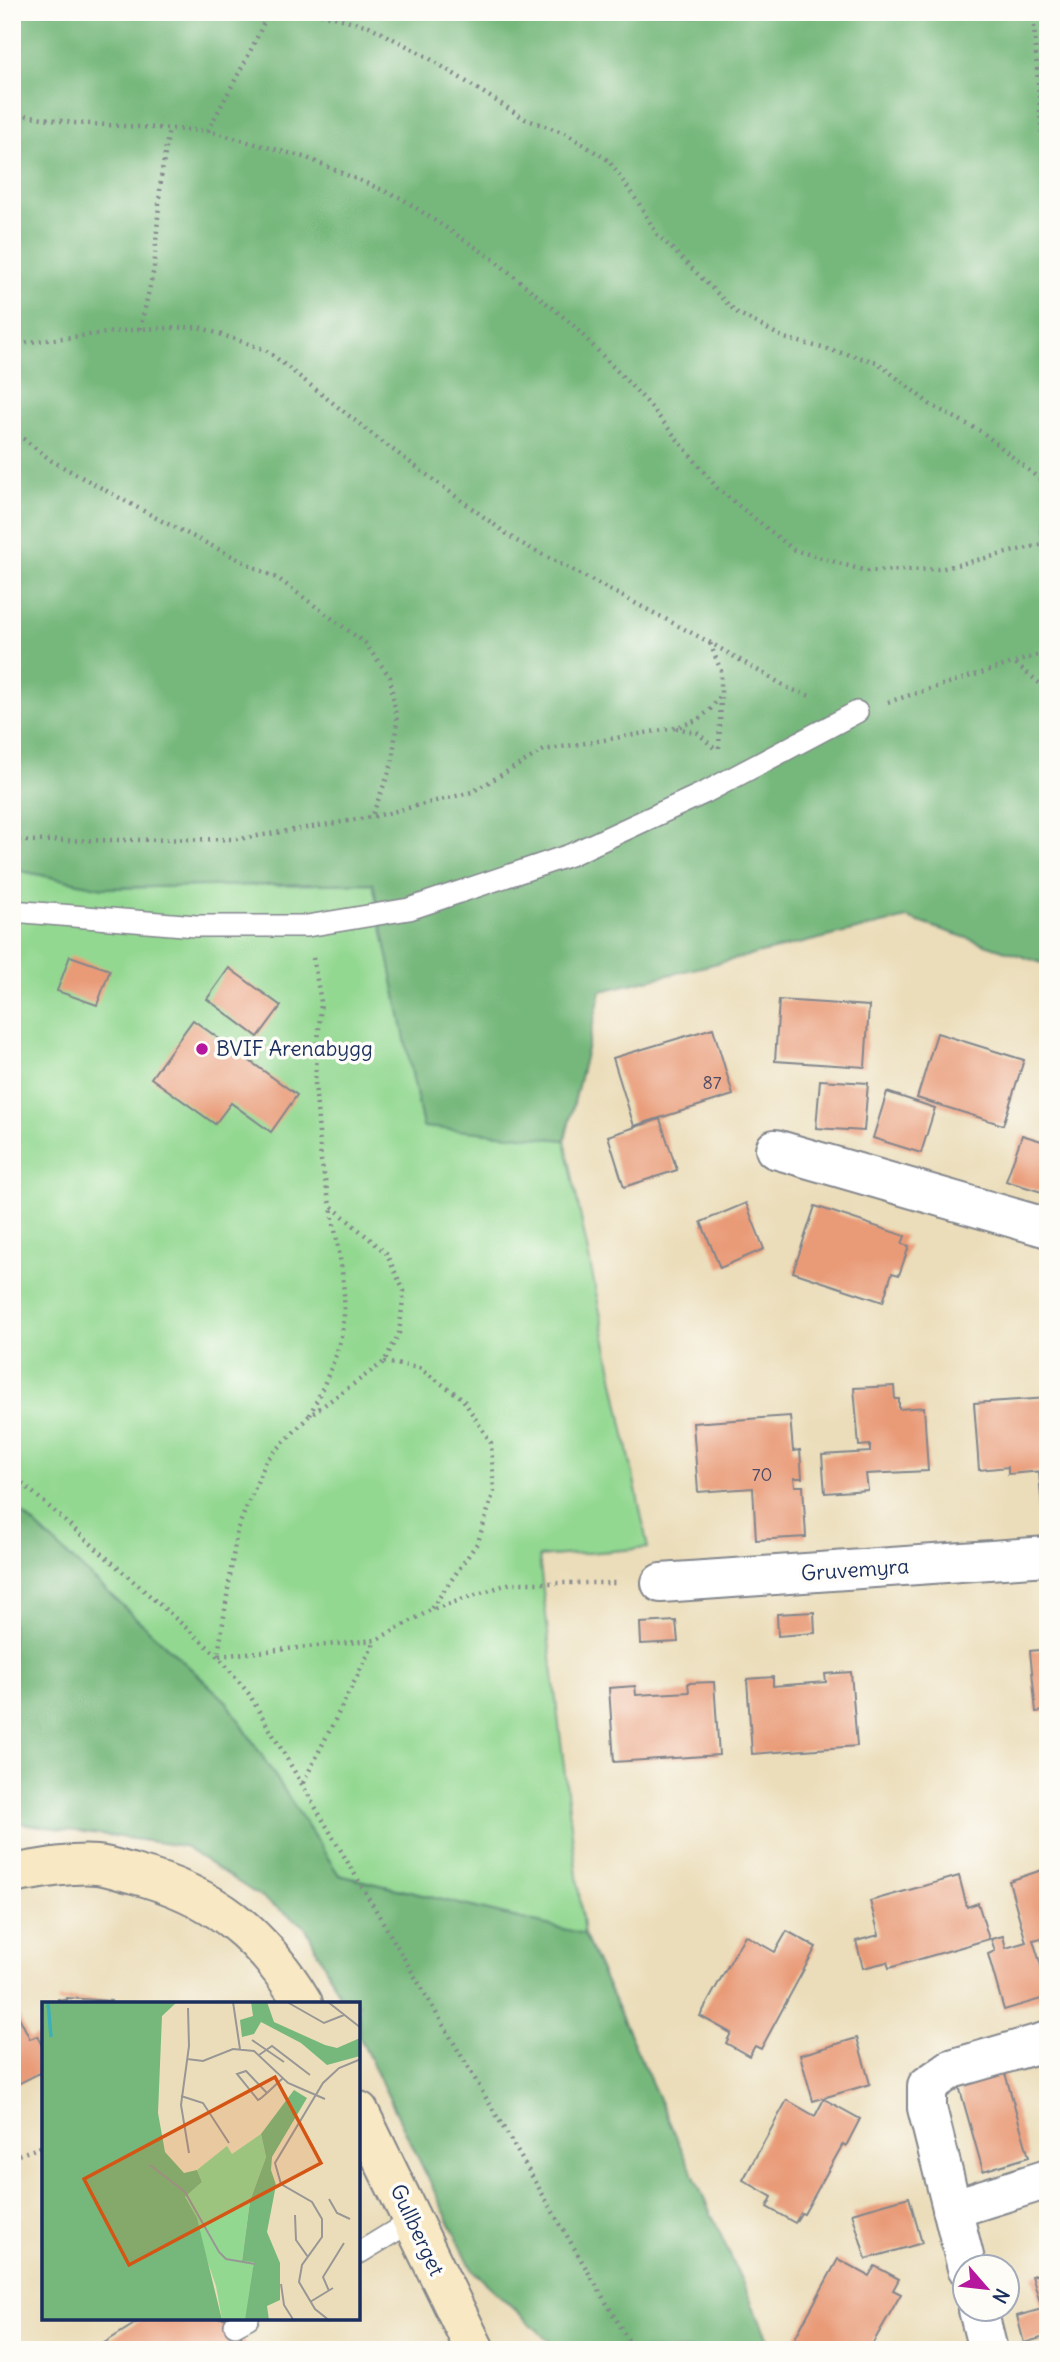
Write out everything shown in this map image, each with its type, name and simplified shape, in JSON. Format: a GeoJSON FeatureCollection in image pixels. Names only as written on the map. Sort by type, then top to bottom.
{"type":"FeatureCollection","features":[{"type":"Feature","properties":{"kind":"street"},"geometry":{"type":"LineString","coordinates":[[775,1149],[1048,1228]]}},
{"type":"Feature","properties":{"kind":"street","name":"Gruvemyra"},"geometry":{"type":"LineString","coordinates":[[661,1583],[1048,1556]]}},
{"type":"Feature","properties":{"kind":"street"},"geometry":{"type":"LineString","coordinates":[[12,1874],[44,1868],[99,1865],[152,1879],[203,1900],[237,1922],[261,1945],[302,2002]]}},
{"type":"Feature","properties":{"kind":"street"},"geometry":{"type":"LineString","coordinates":[[964,2254],[928,2108],[927,2086],[951,2069],[1048,2041]]}},
{"type":"Feature","properties":{"kind":"street","name":"Gullberget"},"geometry":{"type":"LineString","coordinates":[[360,2113],[474,2350]]}},
{"type":"Feature","properties":{"kind":"street"},"geometry":{"type":"LineString","coordinates":[[952,2209],[1048,2179]]}},
{"type":"Feature","properties":{"kind":"street"},"geometry":{"type":"LineString","coordinates":[[982,2324],[988,2350]]}},
{"type":"Feature","properties":{"kind":"lane"},"geometry":{"type":"LineString","coordinates":[[12,911],[195,926],[307,926],[409,909],[570,855],[706,792],[858,712]]}},
{"type":"Feature","properties":{"kind":"lane"},"geometry":{"type":"LineString","coordinates":[[360,2252],[413,2220]]}},
{"type":"Feature","properties":{"kind":"path"},"geometry":{"type":"LineString","coordinates":[[208,131],[256,42],[268,12]]}},
{"type":"Feature","properties":{"kind":"path"},"geometry":{"type":"LineString","coordinates":[[314,12],[369,26],[424,55],[524,119],[565,133],[608,160],[657,234],[736,312],[784,338],[877,362],[931,405],[982,432],[1048,486]]}},
{"type":"Feature","properties":{"kind":"path"},"geometry":{"type":"LineString","coordinates":[[1033,12],[1048,220]]}},
{"type":"Feature","properties":{"kind":"path"},"geometry":{"type":"LineString","coordinates":[[12,113],[74,123],[208,131],[307,158],[401,198],[494,258],[582,334],[646,401],[718,489],[794,550],[866,571],[940,569],[1048,543]]}},
{"type":"Feature","properties":{"kind":"path"},"geometry":{"type":"LineString","coordinates":[[140,329],[154,268],[161,178],[169,129]]}},
{"type":"Feature","properties":{"kind":"path"},"geometry":{"type":"LineString","coordinates":[[12,344],[140,329],[199,327],[266,350],[377,438],[515,540],[709,642],[790,689],[858,712],[1048,652]]}},
{"type":"Feature","properties":{"kind":"path"},"geometry":{"type":"LineString","coordinates":[[12,430],[52,461],[162,522],[279,580],[365,643],[390,677],[397,722],[392,764],[372,817]]}},
{"type":"Feature","properties":{"kind":"path"},"geometry":{"type":"LineString","coordinates":[[709,642],[721,671],[719,752]]}},
{"type":"Feature","properties":{"kind":"path"},"geometry":{"type":"LineString","coordinates":[[1015,664],[1048,690]]}},
{"type":"Feature","properties":{"kind":"path"},"geometry":{"type":"LineString","coordinates":[[12,841],[239,839],[372,817],[472,792],[544,750],[686,724],[709,712],[721,695]]}},
{"type":"Feature","properties":{"kind":"path"},"geometry":{"type":"LineString","coordinates":[[307,926],[321,1002],[315,1082],[321,1160],[343,1286],[343,1324],[336,1357],[309,1416]]}},
{"type":"Feature","properties":{"kind":"path"},"geometry":{"type":"LineString","coordinates":[[218,1656],[237,1530],[266,1461],[309,1416],[384,1362],[399,1333],[404,1291],[386,1253],[330,1205]]}},
{"type":"Feature","properties":{"kind":"path"},"geometry":{"type":"LineString","coordinates":[[384,1362],[419,1368],[462,1398],[491,1443],[494,1491],[478,1542],[430,1610]]}},
{"type":"Feature","properties":{"kind":"path"},"geometry":{"type":"LineString","coordinates":[[12,1475],[218,1656],[249,1694],[634,2350]]}},
{"type":"Feature","properties":{"kind":"path"},"geometry":{"type":"LineString","coordinates":[[218,1656],[376,1640],[430,1610],[511,1583],[661,1583]]}},
{"type":"Feature","properties":{"kind":"path"},"geometry":{"type":"LineString","coordinates":[[302,1783],[376,1640]]}},
{"type":"Feature","properties":{"kind":"path"},"geometry":{"type":"LineString","coordinates":[[12,2157],[42,2147]]}},
{"type":"Feature","properties":{"kind":"green space"},"geometry":{"type":"Polygon","coordinates":[[[12,12],[1048,12],[1048,965],[907,918],[601,991],[565,1140],[423,1127],[373,883],[103,888],[12,869],[12,12]]]}},
{"type":"Feature","properties":{"kind":"green space"},"geometry":{"type":"Polygon","coordinates":[[[12,869],[103,888],[373,883],[423,1126],[565,1140],[648,1548],[539,1557],[584,1934],[339,1875],[227,1702],[12,1504],[12,869]]]}},
{"type":"Feature","properties":{"kind":"green space"},"geometry":{"type":"Polygon","coordinates":[[[12,1504],[227,1702],[339,1875],[584,1934],[773,2350],[559,2350],[473,2271],[360,2038],[360,2002],[343,2002],[305,1926],[183,1846],[12,1822],[12,1504]]]}},
{"type":"Feature","properties":{"kind":"building"},"geometry":{"type":"Polygon","coordinates":[[[70,956],[110,970],[97,1005],[57,991],[70,956]]]}},
{"type":"Feature","properties":{"kind":"building"},"geometry":{"type":"Polygon","coordinates":[[[229,968],[281,1006],[258,1037],[207,999],[229,968]]]}},
{"type":"Feature","properties":{"kind":"building"},"geometry":{"type":"Polygon","coordinates":[[[779,1000],[869,1006],[865,1067],[775,1061],[779,1000]]]}},
{"type":"Feature","properties":{"kind":"building","name":"BVIF Arenabygg"},"geometry":{"type":"Polygon","coordinates":[[[193,1020],[297,1095],[271,1132],[231,1103],[215,1124],[151,1078],[193,1020]]]}},
{"type":"Feature","properties":{"kind":"building"},"geometry":{"type":"Polygon","coordinates":[[[713,1028],[733,1095],[634,1126],[613,1058],[713,1028]]]}},
{"type":"Feature","properties":{"kind":"building"},"geometry":{"type":"Polygon","coordinates":[[[937,1033],[1024,1060],[1003,1125],[917,1098],[937,1033]]]}},
{"type":"Feature","properties":{"kind":"building"},"geometry":{"type":"Polygon","coordinates":[[[820,1080],[868,1083],[864,1131],[816,1128],[820,1080]]]}},
{"type":"Feature","properties":{"kind":"building"},"geometry":{"type":"Polygon","coordinates":[[[887,1092],[935,1108],[921,1153],[873,1138],[887,1092]]]}},
{"type":"Feature","properties":{"kind":"building"},"geometry":{"type":"Polygon","coordinates":[[[660,1119],[677,1170],[624,1187],[608,1136],[660,1119]]]}},
{"type":"Feature","properties":{"kind":"building"},"geometry":{"type":"Polygon","coordinates":[[[1022,1135],[1048,1143],[1048,1194],[1006,1181],[1022,1135]]]}},
{"type":"Feature","properties":{"kind":"building"},"geometry":{"type":"Polygon","coordinates":[[[746,1203],[764,1249],[720,1268],[701,1222],[746,1203]]]}},
{"type":"Feature","properties":{"kind":"building"},"geometry":{"type":"Polygon","coordinates":[[[815,1206],[905,1236],[902,1244],[909,1246],[899,1275],[892,1273],[883,1302],[793,1272],[815,1206]]]}},
{"type":"Feature","properties":{"kind":"building"},"geometry":{"type":"Polygon","coordinates":[[[894,1386],[895,1399],[899,1399],[899,1409],[924,1407],[928,1471],[866,1474],[868,1490],[825,1493],[822,1455],[870,1452],[870,1445],[859,1446],[854,1388],[894,1386]]]}},
{"type":"Feature","properties":{"kind":"building"},"geometry":{"type":"Polygon","coordinates":[[[1048,1398],[1048,1465],[1042,1465],[1043,1471],[1008,1474],[1008,1467],[979,1470],[974,1403],[1048,1398]]]}},
{"type":"Feature","properties":{"kind":"building"},"geometry":{"type":"Polygon","coordinates":[[[790,1416],[793,1451],[800,1450],[802,1478],[794,1478],[795,1486],[803,1486],[806,1537],[756,1540],[753,1488],[698,1492],[693,1423],[790,1416]]]}},
{"type":"Feature","properties":{"kind":"building"},"geometry":{"type":"Polygon","coordinates":[[[1039,1472],[1048,1472],[1048,1523],[1043,1523],[1039,1472]]]}},
{"type":"Feature","properties":{"kind":"building"},"geometry":{"type":"Polygon","coordinates":[[[814,1612],[815,1633],[778,1636],[777,1614],[814,1612]]]}},
{"type":"Feature","properties":{"kind":"building"},"geometry":{"type":"Polygon","coordinates":[[[676,1621],[678,1642],[641,1644],[640,1623],[676,1621]]]}},
{"type":"Feature","properties":{"kind":"building"},"geometry":{"type":"Polygon","coordinates":[[[1048,1649],[1048,1711],[1036,1712],[1030,1651],[1048,1649]]]}},
{"type":"Feature","properties":{"kind":"building"},"geometry":{"type":"Polygon","coordinates":[[[851,1672],[857,1746],[752,1754],[747,1679],[773,1677],[773,1686],[826,1682],[825,1674],[851,1672]]]}},
{"type":"Feature","properties":{"kind":"building"},"geometry":{"type":"Polygon","coordinates":[[[714,1682],[719,1755],[614,1762],[609,1688],[635,1686],[636,1695],[689,1692],[688,1683],[714,1682]]]}},
{"type":"Feature","properties":{"kind":"building"},"geometry":{"type":"Polygon","coordinates":[[[1048,1868],[1048,1940],[1033,1940],[1048,1988],[1048,1997],[1004,2010],[988,1954],[995,1951],[991,1939],[1003,1936],[1006,1948],[1026,1942],[1009,1881],[1048,1868]]]}},
{"type":"Feature","properties":{"kind":"building"},"geometry":{"type":"Polygon","coordinates":[[[959,1876],[967,1907],[978,1903],[989,1939],[889,1968],[887,1962],[863,1968],[856,1941],[879,1935],[870,1901],[959,1876]]]}},
{"type":"Feature","properties":{"kind":"building"},"geometry":{"type":"Polygon","coordinates":[[[787,1931],[816,1947],[761,2049],[755,2046],[749,2056],[726,2043],[731,2033],[700,2016],[745,1935],[775,1952],[787,1931]]]}},
{"type":"Feature","properties":{"kind":"building"},"geometry":{"type":"Polygon","coordinates":[[[58,1999],[111,2002],[58,2002],[58,1999]]]}},
{"type":"Feature","properties":{"kind":"building"},"geometry":{"type":"Polygon","coordinates":[[[14,2007],[30,2039],[37,2036],[42,2045],[42,2072],[12,2087],[14,2007]]]}},
{"type":"Feature","properties":{"kind":"building"},"geometry":{"type":"Polygon","coordinates":[[[857,2038],[870,2084],[813,2101],[800,2055],[857,2038]]]}},
{"type":"Feature","properties":{"kind":"building"},"geometry":{"type":"Polygon","coordinates":[[[1005,2073],[1029,2157],[983,2171],[959,2086],[1005,2073]]]}},
{"type":"Feature","properties":{"kind":"building"},"geometry":{"type":"Polygon","coordinates":[[[824,2099],[860,2119],[804,2214],[801,2213],[795,2223],[767,2207],[772,2197],[743,2180],[787,2100],[815,2116],[824,2099]]]}},
{"type":"Feature","properties":{"kind":"building"},"geometry":{"type":"Polygon","coordinates":[[[909,2197],[922,2243],[866,2259],[852,2213],[909,2197]]]}},
{"type":"Feature","properties":{"kind":"building"},"geometry":{"type":"Polygon","coordinates":[[[838,2259],[869,2276],[875,2266],[899,2279],[893,2290],[901,2294],[869,2350],[815,2350],[795,2338],[838,2259]]]}},
{"type":"Feature","properties":{"kind":"building"},"geometry":{"type":"Polygon","coordinates":[[[1048,2271],[1048,2336],[1024,2343],[1019,2324],[1021,2315],[1042,2309],[1032,2276],[1048,2271]]]}},
{"type":"Feature","properties":{"kind":"building"},"geometry":{"type":"Polygon","coordinates":[[[141,2320],[231,2320],[249,2350],[93,2350],[141,2320]]]}},
{"type":"Feature","properties":{"kind":"place","name":"BVIF Arenabygg"},"geometry":{"type":"Point","coordinates":[202,1049]}}]}
